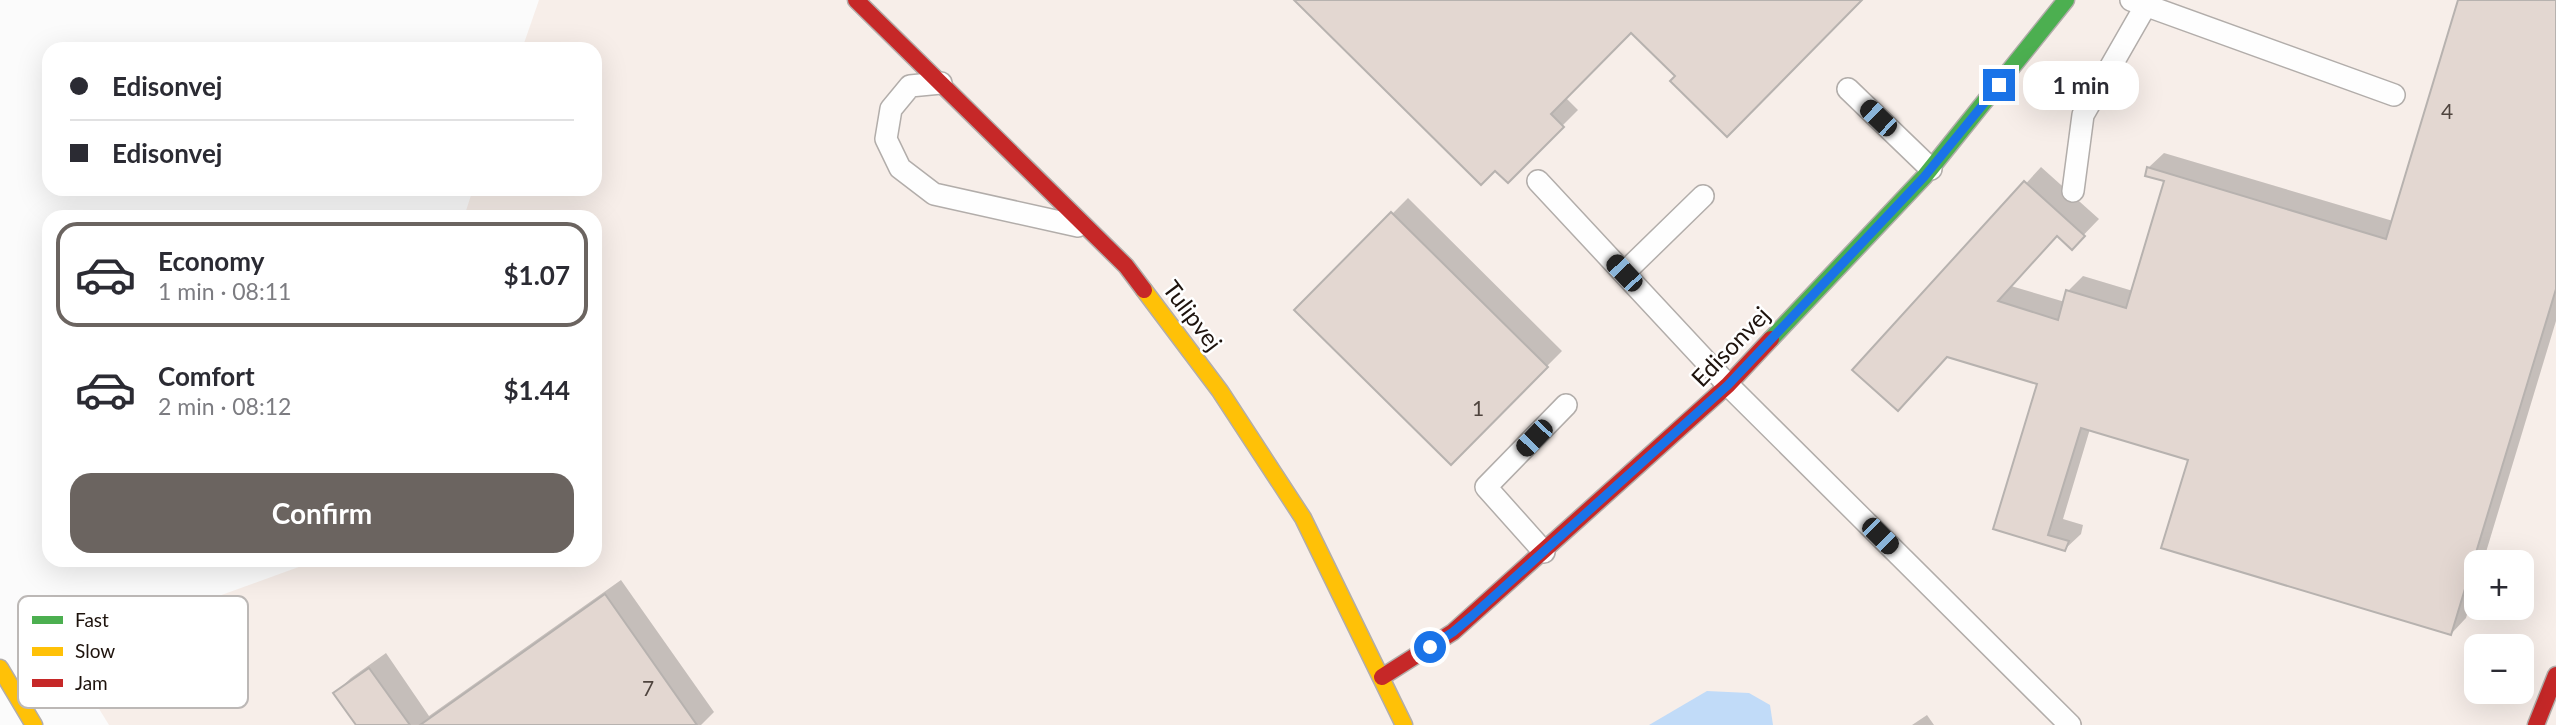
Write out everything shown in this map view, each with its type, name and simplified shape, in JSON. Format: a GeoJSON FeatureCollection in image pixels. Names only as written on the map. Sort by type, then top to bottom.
{"type":"FeatureCollection","features":[{"type":"Feature","properties":{"kind":"street","name":"Tulipvej"},"geometry":{"type":"LineString","coordinates":[[856,0],[1126,267],[1220,391],[1303,518],[1404,725]]}},
{"type":"Feature","properties":{"kind":"street","name":"Edisonvej"},"geometry":{"type":"LineString","coordinates":[[1382,677],[1453,632],[1728,385],[1931,169],[2066,0]]}},
{"type":"Feature","properties":{"kind":"street"},"geometry":{"type":"LineString","coordinates":[[0,668],[18,698]]}},
{"type":"Feature","properties":{"kind":"street"},"geometry":{"type":"LineString","coordinates":[[2536,725],[2556,675]]}},
{"type":"Feature","properties":{"kind":"street"},"geometry":{"type":"LineString","coordinates":[[24,708],[34,725]]}},
{"type":"Feature","properties":{"kind":"lane"},"geometry":{"type":"LineString","coordinates":[[2073,191],[2083,115],[2138,3],[2394,95]]}},
{"type":"Feature","properties":{"kind":"lane"},"geometry":{"type":"LineString","coordinates":[[941,83],[910,86],[891,109],[886,139],[900,168],[934,194],[1087,228]]}},
{"type":"Feature","properties":{"kind":"lane"},"geometry":{"type":"LineString","coordinates":[[1848,89],[1931,169]]}},
{"type":"Feature","properties":{"kind":"lane"},"geometry":{"type":"LineString","coordinates":[[1538,181],[1728,385],[2070,725]]}},
{"type":"Feature","properties":{"kind":"lane"},"geometry":{"type":"LineString","coordinates":[[1624,273],[1703,196]]}},
{"type":"Feature","properties":{"kind":"lane"},"geometry":{"type":"LineString","coordinates":[[1544,552],[1486,487],[1566,405]]}},
{"type":"Feature","properties":{"kind":"shaded area"},"geometry":{"type":"Polygon","coordinates":[[[539,0],[2556,0],[2556,725],[109,725],[99,708],[248,708],[248,596],[219,596],[299,567],[602,567],[602,210],[466,210],[471,196],[602,196],[602,42],[524,42],[539,0]]]}},
{"type":"Feature","properties":{"kind":"water"},"geometry":{"type":"Polygon","coordinates":[[[1707,691],[1749,693],[1770,705],[1773,725],[1649,725],[1707,691]]]}},
{"type":"Feature","properties":{"kind":"building"},"geometry":{"type":"Polygon","coordinates":[[[1294,0],[1862,0],[1727,137],[1670,81],[1675,76],[1631,33],[1551,114],[1564,127],[1508,183],[1495,171],[1481,185],[1294,0]]]}},
{"type":"Feature","properties":{"kind":"building"},"geometry":{"type":"Polygon","coordinates":[[[2458,0],[2556,0],[2556,289],[2477,550],[2464,550],[2464,592],[2451,635],[2161,548],[2188,460],[2081,428],[2048,535],[2069,541],[2065,551],[1993,529],[2037,384],[1947,357],[1898,411],[1852,370],[2024,181],[2085,236],[2072,250],[2057,236],[1998,301],[2058,320],[2066,290],[2126,308],[2164,181],[2145,176],[2147,167],[2386,239],[2458,0]]]}},
{"type":"Feature","properties":{"kind":"building"},"geometry":{"type":"Polygon","coordinates":[[[1391,212],[1548,367],[1451,465],[1294,310],[1391,212]]]}},
{"type":"Feature","properties":{"kind":"building"},"geometry":{"type":"Polygon","coordinates":[[[605,594],[697,725],[420,725],[605,594]]]}},
{"type":"Feature","properties":{"kind":"building"},"geometry":{"type":"Polygon","coordinates":[[[369,668],[410,725],[356,725],[333,693],[369,668]]]}},
{"type":"Feature","properties":{"kind":"traffic: fast"},"geometry":{"type":"LineString","coordinates":[[1771,339],[1924,177],[2066,0]]}},
{"type":"Feature","properties":{"kind":"traffic: slow"},"geometry":{"type":"LineString","coordinates":[[1144,290],[1220,391],[1303,518],[1404,725]]}},
{"type":"Feature","properties":{"kind":"traffic: slow"},"geometry":{"type":"LineString","coordinates":[[0,668],[18,698]]}},
{"type":"Feature","properties":{"kind":"traffic: slow"},"geometry":{"type":"LineString","coordinates":[[24,708],[34,725]]}},
{"type":"Feature","properties":{"kind":"traffic: jam"},"geometry":{"type":"LineString","coordinates":[[856,0],[1126,266],[1144,290]]}},
{"type":"Feature","properties":{"kind":"traffic: jam"},"geometry":{"type":"LineString","coordinates":[[1382,677],[1453,632],[1728,385],[1771,339]]}},
{"type":"Feature","properties":{"kind":"traffic: jam"},"geometry":{"type":"LineString","coordinates":[[2536,725],[2556,675]]}},
{"type":"Feature","properties":{"kind":"route"},"geometry":{"type":"LineString","coordinates":[[1430,647],[1472,616],[1728,385],[1924,177],[1999,85]]}}]}
